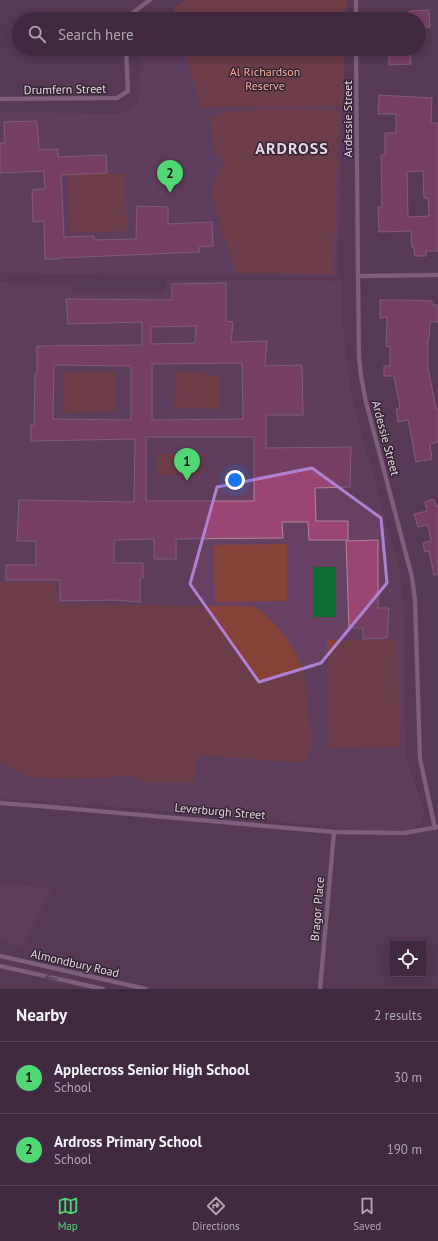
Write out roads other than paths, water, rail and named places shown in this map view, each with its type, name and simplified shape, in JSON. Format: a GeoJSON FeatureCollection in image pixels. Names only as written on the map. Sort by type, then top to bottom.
{"type":"FeatureCollection","features":[{"type":"Feature","properties":{"kind":"street"},"geometry":{"type":"LineString","coordinates":[[134,12],[150,0]]}},
{"type":"Feature","properties":{"kind":"street"},"geometry":{"type":"LineString","coordinates":[[356,0],[356,12]]}},
{"type":"Feature","properties":{"kind":"street","name":"Drumfern Street"},"geometry":{"type":"LineString","coordinates":[[0,100],[117,98],[128,91],[126,56]]}},
{"type":"Feature","properties":{"kind":"street","name":"Ardessie Street"},"geometry":{"type":"LineString","coordinates":[[356,56],[358,276],[360,356],[363,389],[413,584],[415,600],[420,759],[436,827]]}},
{"type":"Feature","properties":{"kind":"street"},"geometry":{"type":"LineString","coordinates":[[358,276],[438,275]]}},
{"type":"Feature","properties":{"kind":"street","name":"Leverburgh Street"},"geometry":{"type":"LineString","coordinates":[[0,803],[334,832],[404,833],[436,827]]}},
{"type":"Feature","properties":{"kind":"street","name":"Bragor Place"},"geometry":{"type":"LineString","coordinates":[[320,989],[334,832]]}},
{"type":"Feature","properties":{"kind":"street","name":"Almondbury Road"},"geometry":{"type":"LineString","coordinates":[[0,956],[146,989]]}},
{"type":"Feature","properties":{"kind":"street","name":"Almondbury Road"},"geometry":{"type":"LineString","coordinates":[[0,966],[103,989]]}},
{"type":"Feature","properties":{"kind":"place","name":"Ardross Primary School"},"geometry":{"type":"Point","coordinates":[170,193]}},
{"type":"Feature","properties":{"kind":"place","name":"Applecross Senior High School"},"geometry":{"type":"Point","coordinates":[187,481]}},
{"type":"Feature","properties":{"kind":"district","name":"ARDROSS"},"geometry":{"type":"Point","coordinates":[292,148]}},
{"type":"Feature","properties":{"kind":"park label","name":"Al Richardson Reserve"},"geometry":{"type":"Point","coordinates":[265,78]}}]}
